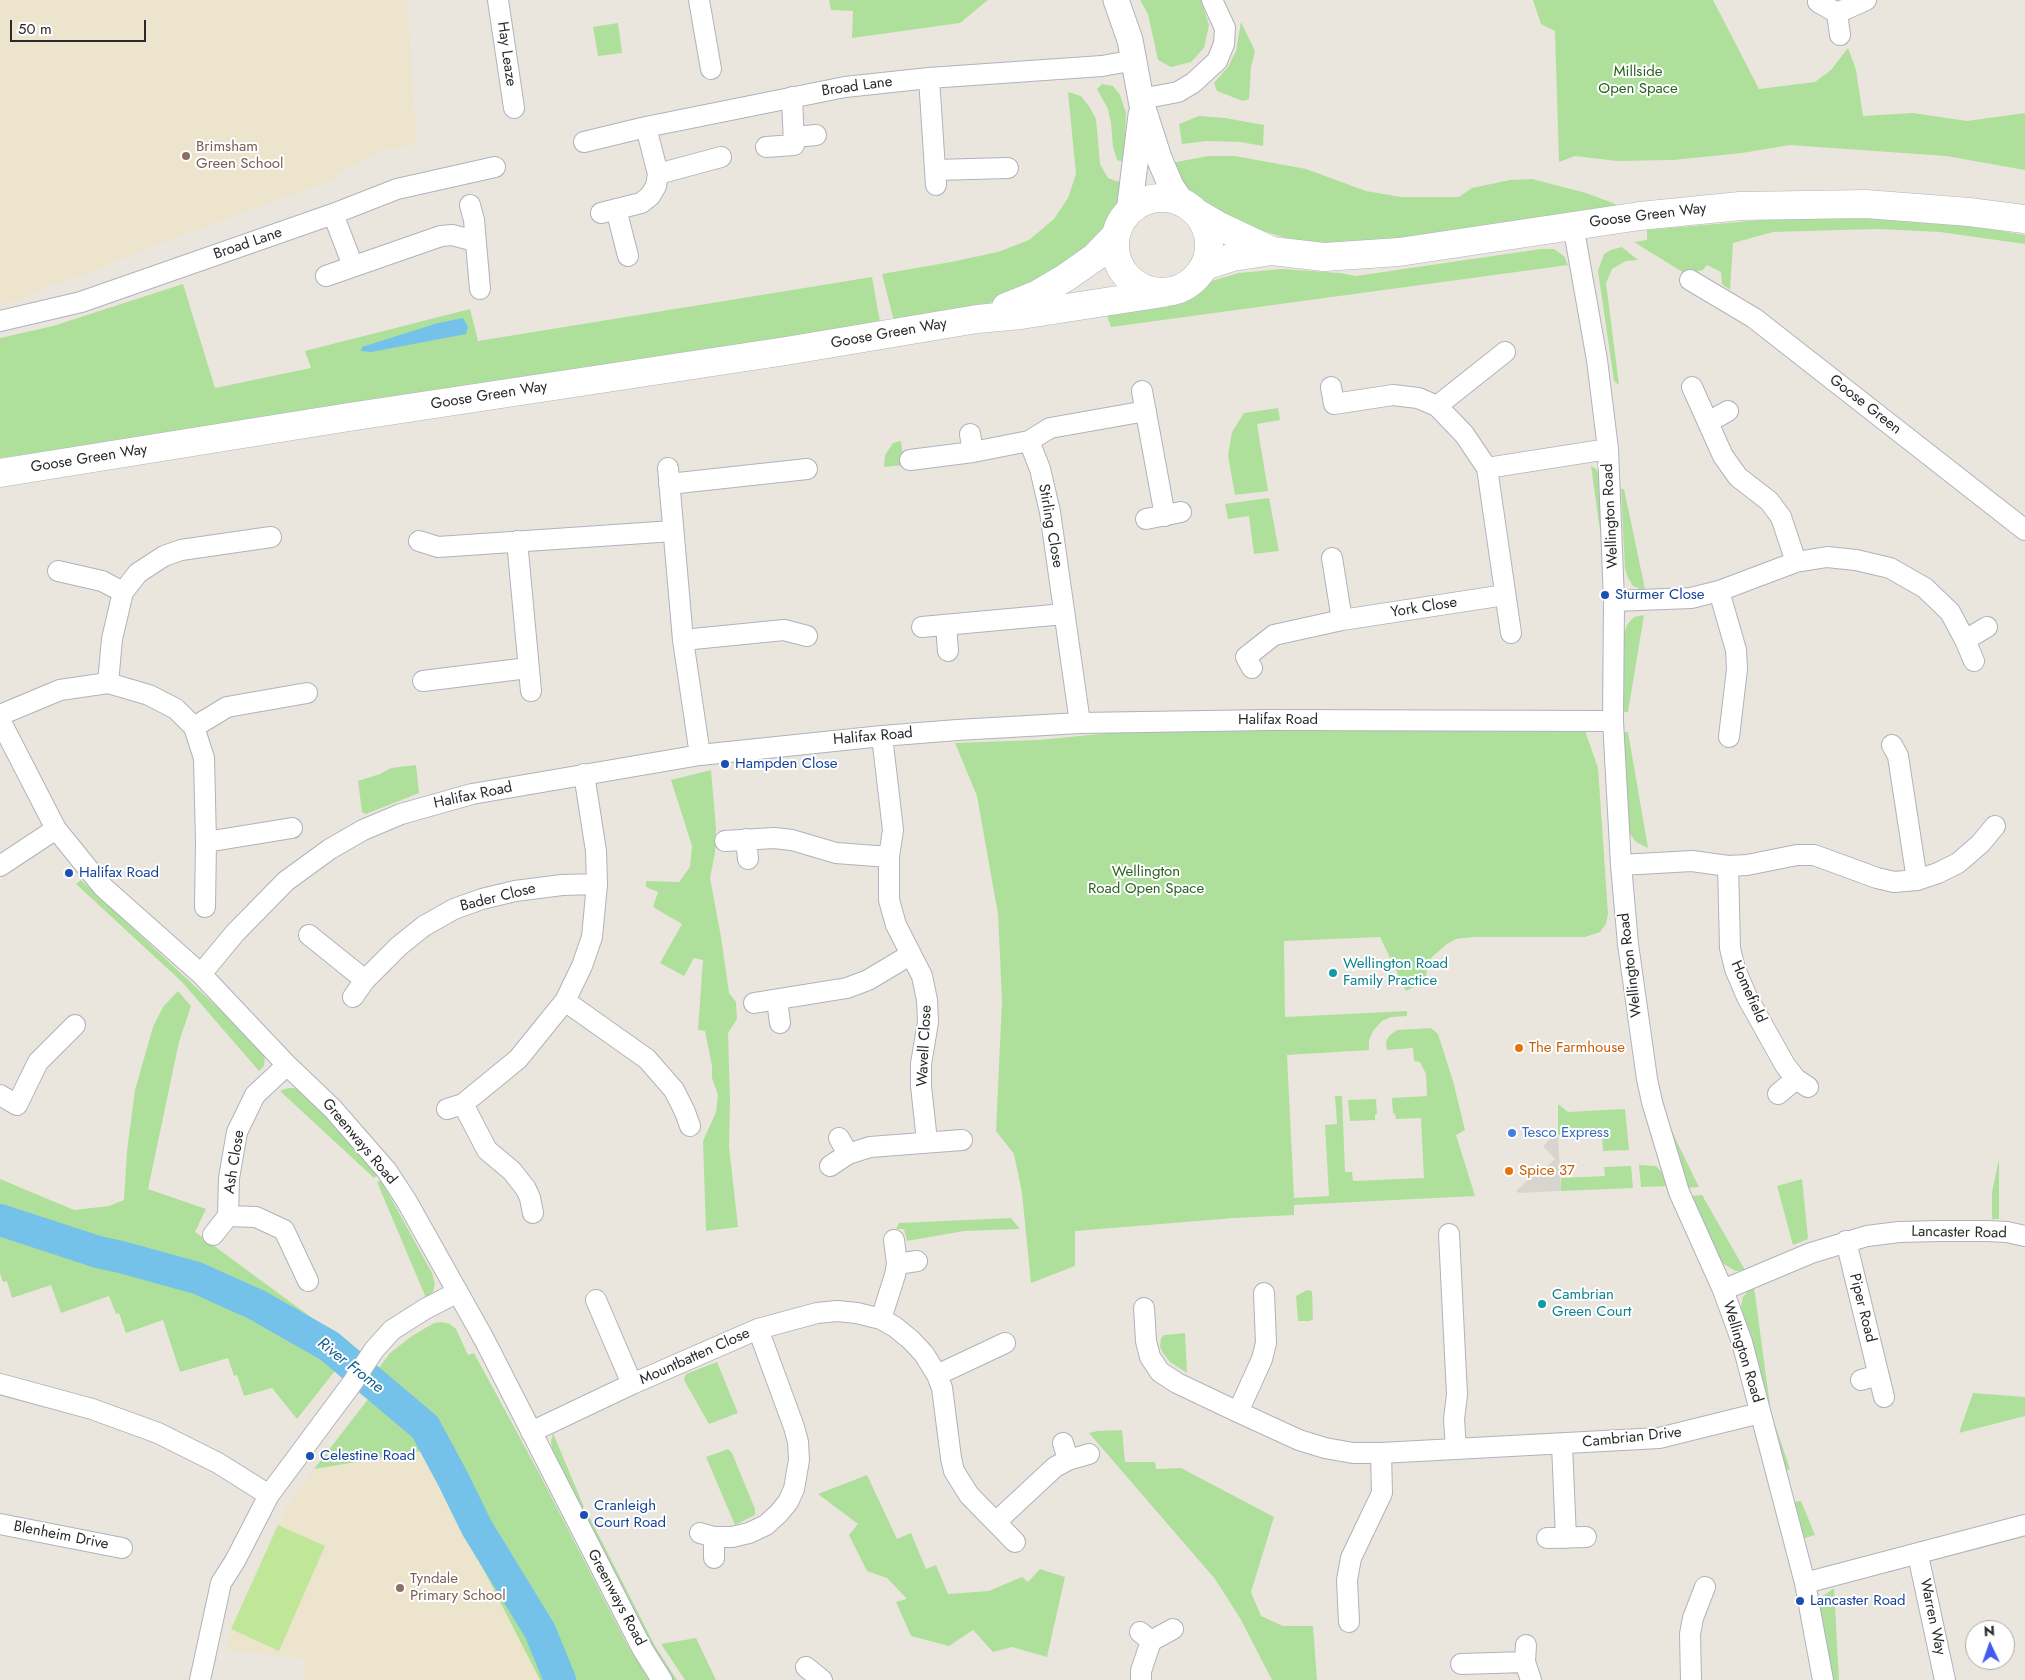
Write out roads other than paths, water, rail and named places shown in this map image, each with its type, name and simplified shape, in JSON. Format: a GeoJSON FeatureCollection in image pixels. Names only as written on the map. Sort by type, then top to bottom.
{"type":"FeatureCollection","features":[{"type":"Feature","properties":{"kind":"main road"},"geometry":{"type":"LineString","coordinates":[[1167,198],[1189,207],[1205,225],[1210,239],[1210,253],[1205,266],[1198,277],[1176,291],[1163,293],[1149,291],[1136,285],[1125,275],[1118,263],[1115,249],[1122,223],[1140,204],[1153,199],[1167,198]]}},
{"type":"Feature","properties":{"kind":"main road","name":"Goose Green Way"},"geometry":{"type":"LineString","coordinates":[[1205,266],[1233,256],[1272,251],[1324,257],[1369,256],[1573,225],[1740,206],[1812,204],[1918,207],[2025,220]]}},
{"type":"Feature","properties":{"kind":"main road","name":"Goose Green Way"},"geometry":{"type":"LineString","coordinates":[[1189,207],[1221,227],[1272,251]]}},
{"type":"Feature","properties":{"kind":"main road","name":"Goose Green Way"},"geometry":{"type":"LineString","coordinates":[[978,319],[1036,294],[1064,278],[1095,257],[1122,223]]}},
{"type":"Feature","properties":{"kind":"main road","name":"Goose Green Way"},"geometry":{"type":"LineString","coordinates":[[0,473],[349,417],[777,353],[978,319],[1021,315],[1163,293]]}},
{"type":"Feature","properties":{"kind":"street","name":"Hay Leaze"},"geometry":{"type":"LineString","coordinates":[[498,0],[514,108]]}},
{"type":"Feature","properties":{"kind":"street"},"geometry":{"type":"LineString","coordinates":[[699,0],[711,69]]}},
{"type":"Feature","properties":{"kind":"street"},"geometry":{"type":"LineString","coordinates":[[1116,0],[1135,60],[1142,102],[1164,172],[1189,207]]}},
{"type":"Feature","properties":{"kind":"street"},"geometry":{"type":"LineString","coordinates":[[1142,102],[1178,92],[1193,83],[1217,61],[1224,44],[1225,28],[1212,0]]}},
{"type":"Feature","properties":{"kind":"street"},"geometry":{"type":"LineString","coordinates":[[1837,13],[1866,0]]}},
{"type":"Feature","properties":{"kind":"street"},"geometry":{"type":"LineString","coordinates":[[1818,2],[1837,13]]}},
{"type":"Feature","properties":{"kind":"street"},"geometry":{"type":"LineString","coordinates":[[1837,13],[1840,35]]}},
{"type":"Feature","properties":{"kind":"street","name":"Broad Lane"},"geometry":{"type":"LineString","coordinates":[[584,142],[646,127],[855,86],[929,78],[1102,66],[1135,60]]}},
{"type":"Feature","properties":{"kind":"street"},"geometry":{"type":"LineString","coordinates":[[929,78],[936,177],[1008,168]]}},
{"type":"Feature","properties":{"kind":"street"},"geometry":{"type":"LineString","coordinates":[[766,147],[794,145],[792,97]]}},
{"type":"Feature","properties":{"kind":"street"},"geometry":{"type":"LineString","coordinates":[[1122,223],[1142,102]]}},
{"type":"Feature","properties":{"kind":"street"},"geometry":{"type":"LineString","coordinates":[[628,256],[609,211],[641,203],[650,196],[656,186],[658,174],[646,127]]}},
{"type":"Feature","properties":{"kind":"street"},"geometry":{"type":"LineString","coordinates":[[794,137],[816,135]]}},
{"type":"Feature","properties":{"kind":"street"},"geometry":{"type":"LineString","coordinates":[[658,174],[721,157]]}},
{"type":"Feature","properties":{"kind":"street","name":"Broad Lane"},"geometry":{"type":"LineString","coordinates":[[0,321],[81,302],[334,214],[397,189],[495,167]]}},
{"type":"Feature","properties":{"kind":"street"},"geometry":{"type":"LineString","coordinates":[[470,205],[474,220],[480,289]]}},
{"type":"Feature","properties":{"kind":"street"},"geometry":{"type":"LineString","coordinates":[[334,214],[353,266]]}},
{"type":"Feature","properties":{"kind":"street","name":"Wellington Road"},"geometry":{"type":"LineString","coordinates":[[1573,225],[1598,360],[1608,449],[1614,600],[1613,721],[1620,865],[1636,1007],[1652,1102],[1679,1192],[1723,1290],[1742,1342],[1805,1583],[1823,1680]]}},
{"type":"Feature","properties":{"kind":"street"},"geometry":{"type":"LineString","coordinates":[[326,276],[441,236],[452,235],[475,241]]}},
{"type":"Feature","properties":{"kind":"street","name":"Goose Green"},"geometry":{"type":"LineString","coordinates":[[1699,281],[1754,318],[2025,530]]}},
{"type":"Feature","properties":{"kind":"street"},"geometry":{"type":"LineString","coordinates":[[1436,406],[1505,352]]}},
{"type":"Feature","properties":{"kind":"street"},"geometry":{"type":"LineString","coordinates":[[1331,387],[1334,404],[1393,395],[1418,398],[1436,406],[1464,434],[1487,468],[1511,633]]}},
{"type":"Feature","properties":{"kind":"street"},"geometry":{"type":"LineString","coordinates":[[1692,387],[1723,456],[1738,477],[1769,501],[1781,517],[1796,562]]}},
{"type":"Feature","properties":{"kind":"street"},"geometry":{"type":"LineString","coordinates":[[1142,391],[1164,516]]}},
{"type":"Feature","properties":{"kind":"street"},"geometry":{"type":"LineString","coordinates":[[910,460],[971,443],[1029,441],[1050,428],[1146,411]]}},
{"type":"Feature","properties":{"kind":"street"},"geometry":{"type":"LineString","coordinates":[[1708,422],[1728,411]]}},
{"type":"Feature","properties":{"kind":"street","name":"Stirling Close"},"geometry":{"type":"LineString","coordinates":[[1029,441],[1040,469],[1050,512],[1080,724]]}},
{"type":"Feature","properties":{"kind":"street"},"geometry":{"type":"LineString","coordinates":[[1487,468],[1608,449]]}},
{"type":"Feature","properties":{"kind":"street"},"geometry":{"type":"LineString","coordinates":[[700,755],[683,640],[669,476],[807,469]]}},
{"type":"Feature","properties":{"kind":"street"},"geometry":{"type":"LineString","coordinates":[[418,541],[438,546],[674,532]]}},
{"type":"Feature","properties":{"kind":"street"},"geometry":{"type":"LineString","coordinates":[[108,683],[112,639],[123,592],[138,573],[164,556],[181,550],[271,537]]}},
{"type":"Feature","properties":{"kind":"street"},"geometry":{"type":"LineString","coordinates":[[517,542],[531,691]]}},
{"type":"Feature","properties":{"kind":"street"},"geometry":{"type":"LineString","coordinates":[[1614,600],[1691,598],[1719,591],[1796,562],[1827,556],[1856,560],[1890,568],[1925,588],[1950,612],[1974,660]]}},
{"type":"Feature","properties":{"kind":"street"},"geometry":{"type":"LineString","coordinates":[[1332,558],[1342,620]]}},
{"type":"Feature","properties":{"kind":"street"},"geometry":{"type":"LineString","coordinates":[[58,571],[102,581],[123,592]]}},
{"type":"Feature","properties":{"kind":"street"},"geometry":{"type":"LineString","coordinates":[[1719,591],[1736,650],[1737,669],[1729,737]]}},
{"type":"Feature","properties":{"kind":"street","name":"York Close"},"geometry":{"type":"LineString","coordinates":[[1252,668],[1246,657],[1274,634],[1342,620],[1505,595]]}},
{"type":"Feature","properties":{"kind":"street"},"geometry":{"type":"LineString","coordinates":[[922,627],[1064,614]]}},
{"type":"Feature","properties":{"kind":"street"},"geometry":{"type":"LineString","coordinates":[[946,625],[948,651]]}},
{"type":"Feature","properties":{"kind":"street"},"geometry":{"type":"LineString","coordinates":[[1965,640],[1987,627]]}},
{"type":"Feature","properties":{"kind":"street"},"geometry":{"type":"LineString","coordinates":[[683,640],[784,630],[807,636]]}},
{"type":"Feature","properties":{"kind":"street"},"geometry":{"type":"LineString","coordinates":[[423,681],[528,668]]}},
{"type":"Feature","properties":{"kind":"street"},"geometry":{"type":"LineString","coordinates":[[0,716],[60,690],[108,683],[149,695],[176,709],[194,727],[204,758],[205,907]]}},
{"type":"Feature","properties":{"kind":"street"},"geometry":{"type":"LineString","coordinates":[[194,727],[228,707],[307,693]]}},
{"type":"Feature","properties":{"kind":"street","name":"Greenways Road"},"geometry":{"type":"LineString","coordinates":[[0,720],[56,829],[102,887],[201,974],[287,1065],[333,1109],[387,1171],[406,1200],[458,1292],[643,1650],[662,1680]]}},
{"type":"Feature","properties":{"kind":"street","name":"Halifax Road"},"geometry":{"type":"LineString","coordinates":[[201,974],[235,933],[286,881],[330,849],[363,830],[401,814],[472,794],[700,755],[882,736],[1080,724],[1270,720],[1613,721]]}},
{"type":"Feature","properties":{"kind":"street","name":"Wavell Close"},"geometry":{"type":"LineString","coordinates":[[882,736],[893,830],[889,857],[889,900],[896,925],[922,976],[927,1000],[928,1022],[921,1086],[927,1141]]}},
{"type":"Feature","properties":{"kind":"street"},"geometry":{"type":"LineString","coordinates":[[1892,746],[1898,756],[1917,880]]}},
{"type":"Feature","properties":{"kind":"street"},"geometry":{"type":"LineString","coordinates":[[532,1213],[530,1198],[532,1186],[487,1150],[455,1106],[518,1058],[565,1001],[582,966],[592,937],[597,884],[596,852],[584,774]]}},
{"type":"Feature","properties":{"kind":"street"},"geometry":{"type":"LineString","coordinates":[[1620,865],[1692,861],[1728,866],[1747,865],[1797,855],[1814,856],[1894,882],[1917,880],[1958,864],[1980,844],[1995,826]]}},
{"type":"Feature","properties":{"kind":"street"},"geometry":{"type":"LineString","coordinates":[[206,842],[292,828]]}},
{"type":"Feature","properties":{"kind":"street"},"geometry":{"type":"LineString","coordinates":[[0,866],[56,829]]}},
{"type":"Feature","properties":{"kind":"street"},"geometry":{"type":"LineString","coordinates":[[725,841],[747,849],[774,838],[792,840],[836,853],[889,857]]}},
{"type":"Feature","properties":{"kind":"street","name":"Homefield"},"geometry":{"type":"LineString","coordinates":[[1728,866],[1730,948],[1735,969],[1747,997],[1785,1065],[1802,1083],[1778,1094]]}},
{"type":"Feature","properties":{"kind":"street","name":"Bader Close"},"geometry":{"type":"LineString","coordinates":[[321,940],[359,989],[405,941],[424,926],[454,909],[482,899],[515,891],[562,885],[597,884]]}},
{"type":"Feature","properties":{"kind":"street"},"geometry":{"type":"LineString","coordinates":[[754,1003],[847,988],[868,980],[910,955]]}},
{"type":"Feature","properties":{"kind":"street"},"geometry":{"type":"LineString","coordinates":[[777,1000],[780,1023]]}},
{"type":"Feature","properties":{"kind":"street"},"geometry":{"type":"LineString","coordinates":[[565,1001],[647,1059],[674,1090],[686,1112],[690,1126]]}},
{"type":"Feature","properties":{"kind":"street"},"geometry":{"type":"LineString","coordinates":[[0,1096],[17,1105],[38,1062],[75,1026]]}},
{"type":"Feature","properties":{"kind":"street","name":"Ash Close"},"geometry":{"type":"LineString","coordinates":[[213,1235],[228,1216],[229,1178],[237,1132],[255,1095],[287,1065]]}},
{"type":"Feature","properties":{"kind":"street"},"geometry":{"type":"LineString","coordinates":[[830,1166],[844,1146],[870,1147],[927,1141],[962,1140]]}},
{"type":"Feature","properties":{"kind":"street","name":"Ash Close"},"geometry":{"type":"LineString","coordinates":[[228,1216],[256,1217],[284,1230],[308,1281]]}},
{"type":"Feature","properties":{"kind":"street","name":"Lancaster Road"},"geometry":{"type":"LineString","coordinates":[[1723,1290],[1811,1252],[1846,1241],[1882,1234],[1987,1230],[2025,1236]]}},
{"type":"Feature","properties":{"kind":"street"},"geometry":{"type":"LineString","coordinates":[[1449,1234],[1457,1395],[1454,1419],[1456,1450]]}},
{"type":"Feature","properties":{"kind":"street"},"geometry":{"type":"LineString","coordinates":[[881,1319],[897,1264],[894,1240]]}},
{"type":"Feature","properties":{"kind":"street","name":"Piper Road"},"geometry":{"type":"LineString","coordinates":[[1846,1241],[1870,1378],[1884,1397]]}},
{"type":"Feature","properties":{"kind":"street"},"geometry":{"type":"LineString","coordinates":[[897,1264],[917,1261]]}},
{"type":"Feature","properties":{"kind":"street"},"geometry":{"type":"LineString","coordinates":[[200,1680],[221,1583],[235,1561],[269,1495],[392,1330],[425,1309],[458,1292]]}},
{"type":"Feature","properties":{"kind":"street"},"geometry":{"type":"LineString","coordinates":[[1238,1412],[1262,1360],[1266,1343],[1264,1293]]}},
{"type":"Feature","properties":{"kind":"street","name":"Mountbatten Close"},"geometry":{"type":"LineString","coordinates":[[596,1300],[632,1384]]}},
{"type":"Feature","properties":{"kind":"street","name":"Cambrian Drive"},"geometry":{"type":"LineString","coordinates":[[1144,1308],[1146,1341],[1150,1357],[1160,1372],[1177,1383],[1299,1440],[1325,1448],[1353,1453],[1562,1445],[1660,1438],[1760,1412]]}},
{"type":"Feature","properties":{"kind":"street","name":"Mountbatten Close"},"geometry":{"type":"LineString","coordinates":[[531,1432],[632,1384],[758,1329],[817,1312],[857,1313],[881,1319],[911,1340],[937,1375],[942,1388],[954,1472],[969,1495],[997,1521],[1015,1542]]}},
{"type":"Feature","properties":{"kind":"street","name":"Mountbatten Close"},"geometry":{"type":"LineString","coordinates":[[714,1558],[707,1535],[732,1537],[749,1533],[766,1525],[788,1502],[798,1476],[799,1460],[794,1427],[758,1329]]}},
{"type":"Feature","properties":{"kind":"street"},"geometry":{"type":"LineString","coordinates":[[937,1375],[989,1360],[1005,1342]]}},
{"type":"Feature","properties":{"kind":"street"},"geometry":{"type":"LineString","coordinates":[[0,1384],[92,1409],[158,1432],[218,1463],[269,1495]]}},
{"type":"Feature","properties":{"kind":"street","name":"Cambrian Drive"},"geometry":{"type":"LineString","coordinates":[[1562,1445],[1567,1538]]}},
{"type":"Feature","properties":{"kind":"street"},"geometry":{"type":"LineString","coordinates":[[997,1521],[1055,1467],[1065,1451],[1089,1454]]}},
{"type":"Feature","properties":{"kind":"street"},"geometry":{"type":"LineString","coordinates":[[1349,1622],[1347,1580],[1351,1558],[1382,1494],[1381,1453]]}},
{"type":"Feature","properties":{"kind":"street","name":"Blenheim Drive"},"geometry":{"type":"LineString","coordinates":[[0,1524],[122,1548]]}},
{"type":"Feature","properties":{"kind":"street"},"geometry":{"type":"LineString","coordinates":[[1805,1583],[1918,1555],[2025,1525]]}},
{"type":"Feature","properties":{"kind":"street","name":"Warren Way"},"geometry":{"type":"LineString","coordinates":[[1918,1555],[1945,1680]]}},
{"type":"Feature","properties":{"kind":"street"},"geometry":{"type":"LineString","coordinates":[[1692,1680],[1690,1634],[1696,1595]]}},
{"type":"Feature","properties":{"kind":"street"},"geometry":{"type":"LineString","coordinates":[[1141,1680],[1146,1636],[1173,1629]]}},
{"type":"Feature","properties":{"kind":"street"},"geometry":{"type":"LineString","coordinates":[[1461,1664],[1527,1662]]}},
{"type":"Feature","properties":{"kind":"street"},"geometry":{"type":"LineString","coordinates":[[806,1667],[822,1680]]}},
{"type":"Feature","properties":{"kind":"water"},"geometry":{"type":"Polygon","coordinates":[[[463,318],[468,327],[466,334],[371,352],[361,351],[362,347],[438,323],[463,318]]]}},
{"type":"Feature","properties":{"kind":"waterway","name":"River Frome"},"geometry":{"type":"LineString","coordinates":[[0,1220],[98,1252],[197,1278],[257,1305],[329,1346],[425,1427],[477,1528],[540,1631],[560,1680]]}},
{"type":"Feature","properties":{"kind":"place","name":"Brimsham Green School"},"geometry":{"type":"Point","coordinates":[186,156]}},
{"type":"Feature","properties":{"kind":"place","name":"Sturmer Close"},"geometry":{"type":"Point","coordinates":[1605,595]}},
{"type":"Feature","properties":{"kind":"place","name":"Hampden Close"},"geometry":{"type":"Point","coordinates":[725,764]}},
{"type":"Feature","properties":{"kind":"place","name":"Halifax Road"},"geometry":{"type":"Point","coordinates":[69,873]}},
{"type":"Feature","properties":{"kind":"place","name":"Wellington Road Family Practice"},"geometry":{"type":"Point","coordinates":[1333,973]}},
{"type":"Feature","properties":{"kind":"place","name":"The Farmhouse"},"geometry":{"type":"Point","coordinates":[1519,1048]}},
{"type":"Feature","properties":{"kind":"place","name":"Tesco Express"},"geometry":{"type":"Point","coordinates":[1512,1133]}},
{"type":"Feature","properties":{"kind":"place","name":"Spice 37"},"geometry":{"type":"Point","coordinates":[1509,1171]}},
{"type":"Feature","properties":{"kind":"place","name":"Cambrian Green Court"},"geometry":{"type":"Point","coordinates":[1542,1304]}},
{"type":"Feature","properties":{"kind":"place","name":"Celestine Road"},"geometry":{"type":"Point","coordinates":[310,1456]}},
{"type":"Feature","properties":{"kind":"place","name":"Cranleigh Court Road"},"geometry":{"type":"Point","coordinates":[584,1515]}},
{"type":"Feature","properties":{"kind":"place","name":"Tyndale Primary School"},"geometry":{"type":"Point","coordinates":[400,1588]}},
{"type":"Feature","properties":{"kind":"place","name":"Lancaster Road"},"geometry":{"type":"Point","coordinates":[1800,1601]}},
{"type":"Feature","properties":{"kind":"park label","name":"Millside Open Space"},"geometry":{"type":"Point","coordinates":[1638,80]}},
{"type":"Feature","properties":{"kind":"park label","name":"Wellington Road Open Space"},"geometry":{"type":"Point","coordinates":[1146,880]}}]}
